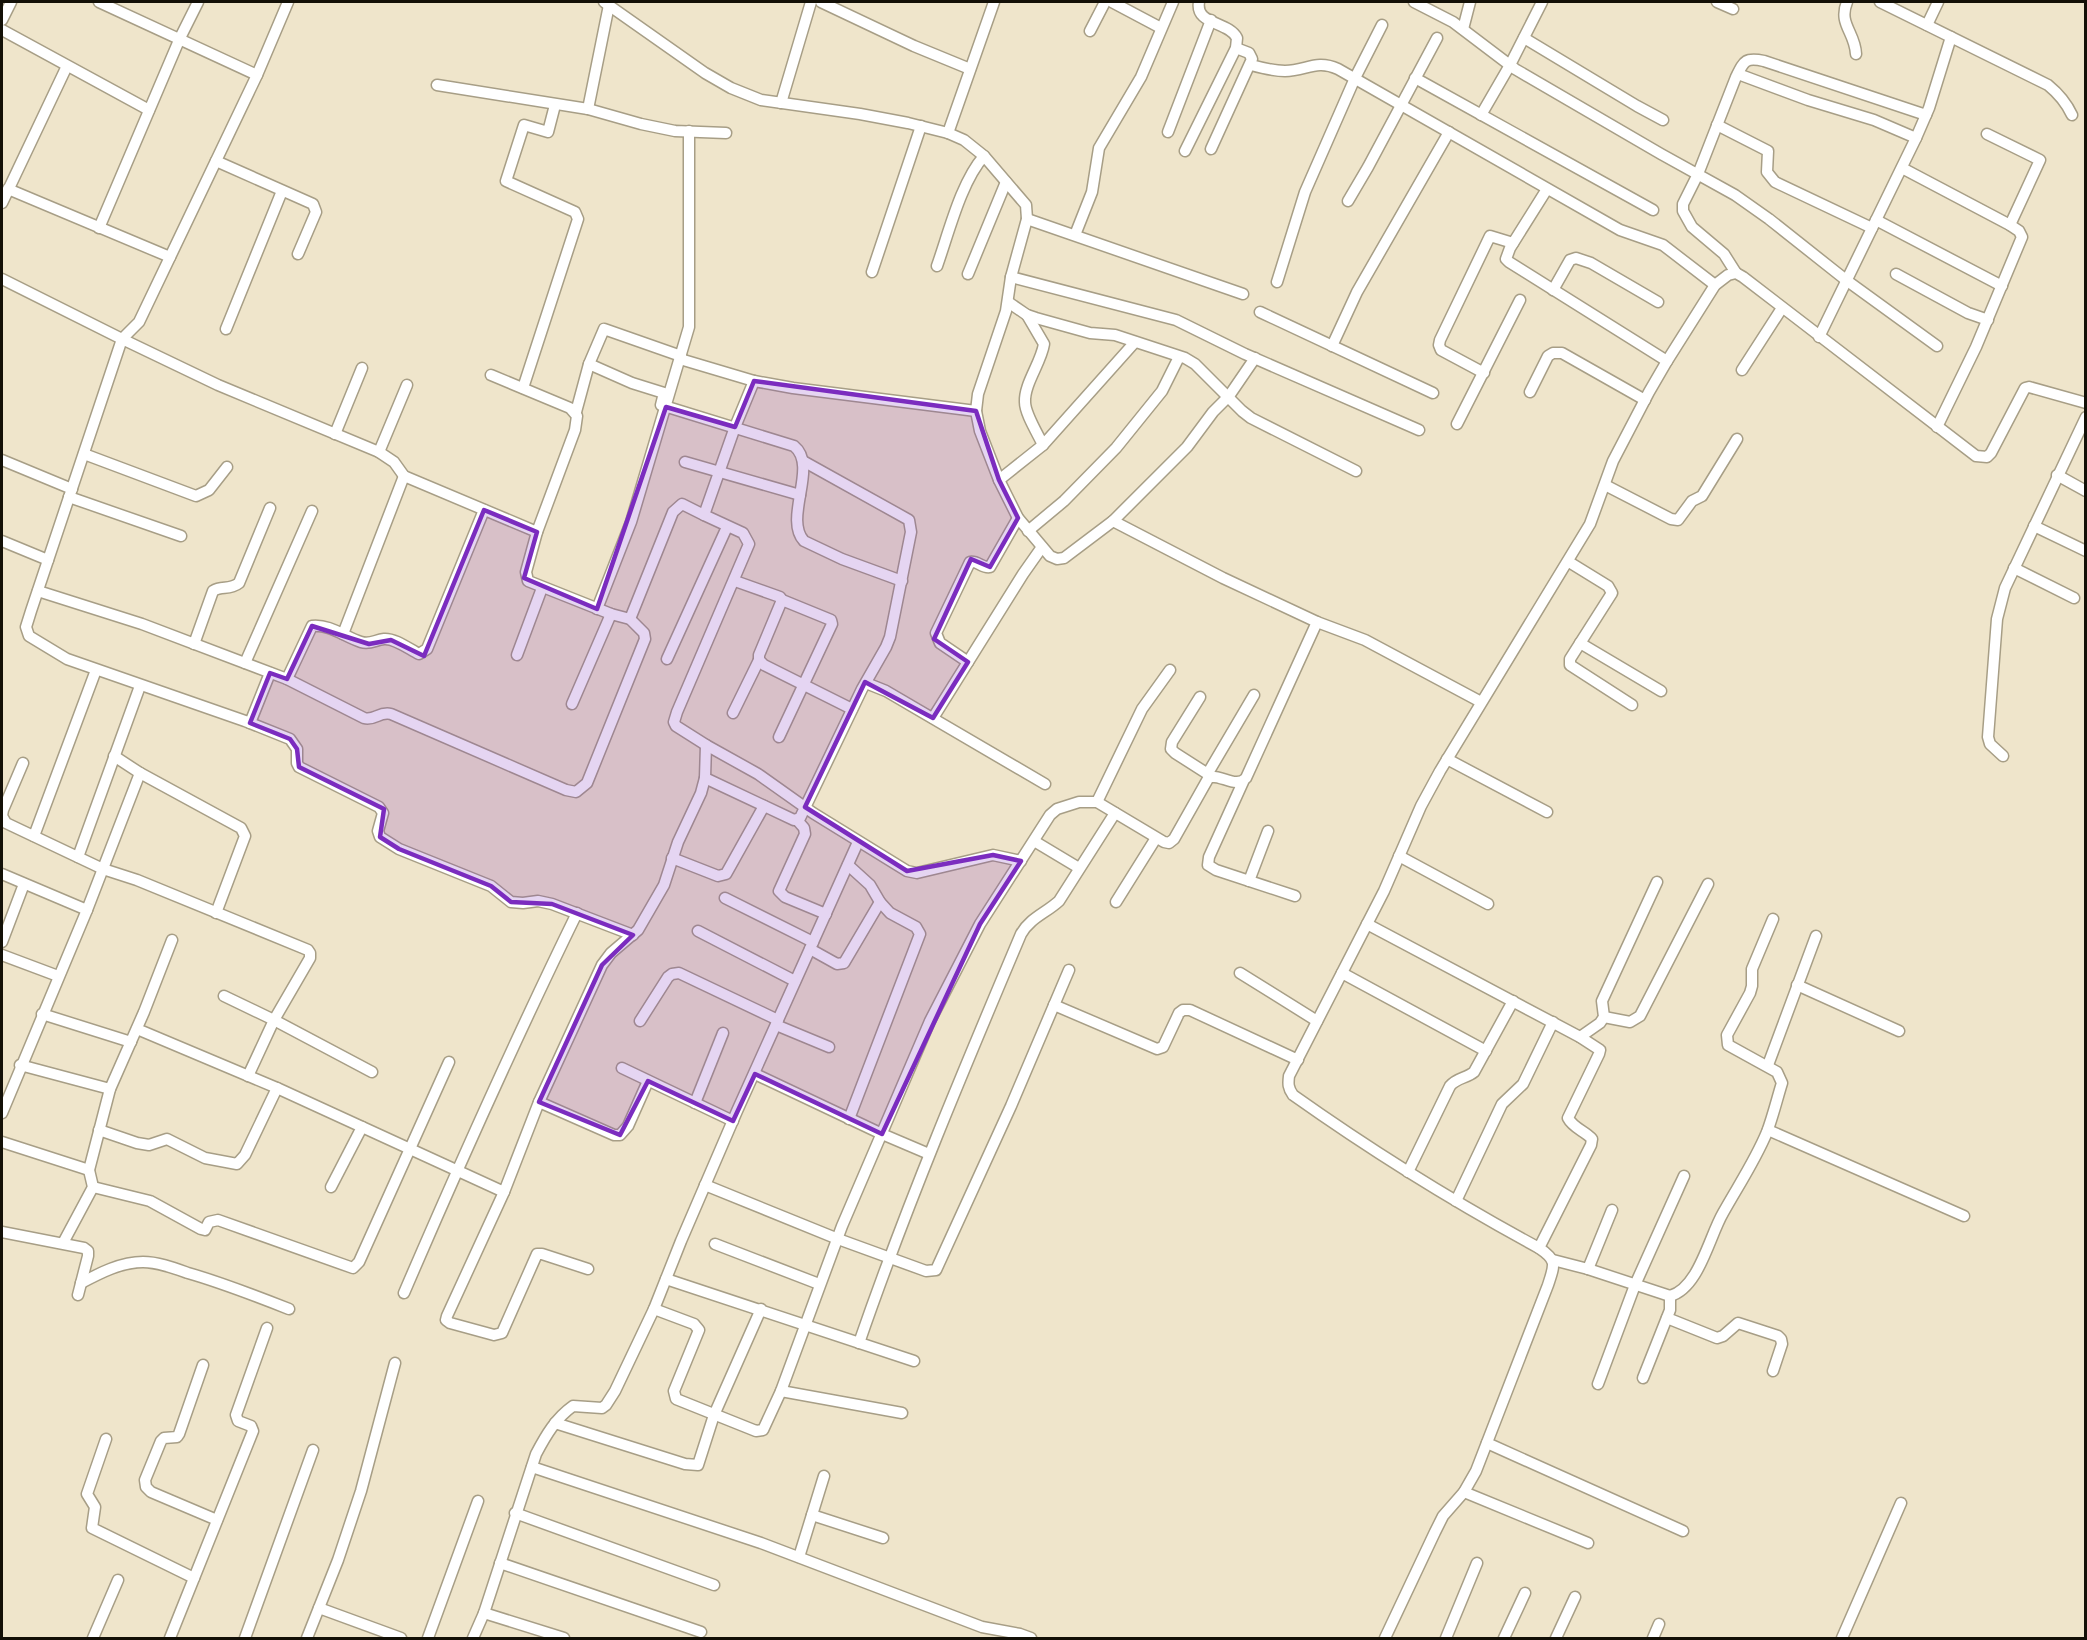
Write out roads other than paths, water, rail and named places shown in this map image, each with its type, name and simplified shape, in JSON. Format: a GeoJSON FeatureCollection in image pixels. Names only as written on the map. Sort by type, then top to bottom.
{"type":"FeatureCollection","features":[{"type":"Feature","properties":{"kind":"street"},"geometry":{"type":"LineString","coordinates":[[2,20],[11,2]]}},
{"type":"Feature","properties":{"kind":"street"},"geometry":{"type":"LineString","coordinates":[[99,2],[257,75]]}},
{"type":"Feature","properties":{"kind":"street"},"geometry":{"type":"LineString","coordinates":[[99,228],[180,38],[198,2]]}},
{"type":"Feature","properties":{"kind":"street"},"geometry":{"type":"LineString","coordinates":[[288,2],[257,75],[139,322],[122,339],[26,627],[29,636],[67,659],[290,739],[297,749],[298,767],[379,807],[383,813],[378,831],[380,837],[392,845],[491,886],[511,902],[538,901],[578,913],[633,935]]}},
{"type":"Feature","properties":{"kind":"street"},"geometry":{"type":"LineString","coordinates":[[781,103],[811,2]]}},
{"type":"Feature","properties":{"kind":"street"},"geometry":{"type":"LineString","coordinates":[[821,2],[914,46],[970,69]]}},
{"type":"Feature","properties":{"kind":"street"},"geometry":{"type":"LineString","coordinates":[[948,133],[993,2]]}},
{"type":"Feature","properties":{"kind":"street"},"geometry":{"type":"LineString","coordinates":[[1090,31],[1105,2]]}},
{"type":"Feature","properties":{"kind":"street"},"geometry":{"type":"LineString","coordinates":[[1112,2],[1161,28]]}},
{"type":"Feature","properties":{"kind":"street"},"geometry":{"type":"LineString","coordinates":[[1075,235],[1092,192],[1099,148],[1141,77],[1173,2]]}},
{"type":"Feature","properties":{"kind":"street"},"geometry":{"type":"LineString","coordinates":[[1185,151],[1236,48],[1238,38],[1235,33],[1199,13],[1199,2]]}},
{"type":"Feature","properties":{"kind":"street"},"geometry":{"type":"LineString","coordinates":[[1414,2],[1437,12],[1463,29],[1510,65],[1660,154],[1735,195],[1937,346]]}},
{"type":"Feature","properties":{"kind":"street"},"geometry":{"type":"LineString","coordinates":[[1463,29],[1470,2]]}},
{"type":"Feature","properties":{"kind":"street"},"geometry":{"type":"LineString","coordinates":[[1481,115],[1542,2]]}},
{"type":"Feature","properties":{"kind":"street"},"geometry":{"type":"LineString","coordinates":[[1716,2],[1733,9]]}},
{"type":"Feature","properties":{"kind":"street"},"geometry":{"type":"LineString","coordinates":[[1847,2],[1844,19],[1853,37],[1856,54]]}},
{"type":"Feature","properties":{"kind":"street"},"geometry":{"type":"LineString","coordinates":[[1927,25],[1938,2]]}},
{"type":"Feature","properties":{"kind":"street"},"geometry":{"type":"LineString","coordinates":[[588,109],[607,3],[705,73],[731,88],[761,100],[860,114],[948,133],[964,140],[984,156],[1026,206],[1027,219],[1011,278],[1004,318],[978,394],[976,411],[980,431],[999,480],[1018,518],[1054,558],[1064,558],[1113,521],[1173,462],[1213,412],[1229,396],[1255,358]]}},
{"type":"Feature","properties":{"kind":"street"},"geometry":{"type":"LineString","coordinates":[[1887,3],[2048,85],[2060,95],[2072,115]]}},
{"type":"Feature","properties":{"kind":"street"},"geometry":{"type":"LineString","coordinates":[[1168,132],[1211,21]]}},
{"type":"Feature","properties":{"kind":"street"},"geometry":{"type":"LineString","coordinates":[[1277,282],[1305,192],[1355,78],[1382,25]]}},
{"type":"Feature","properties":{"kind":"street"},"geometry":{"type":"LineString","coordinates":[[2,30],[149,110]]}},
{"type":"Feature","properties":{"kind":"street"},"geometry":{"type":"LineString","coordinates":[[1820,337],[1916,138],[1926,115],[1951,37]]}},
{"type":"Feature","properties":{"kind":"street"},"geometry":{"type":"LineString","coordinates":[[1348,201],[1437,38]]}},
{"type":"Feature","properties":{"kind":"street"},"geometry":{"type":"LineString","coordinates":[[1524,38],[1663,120]]}},
{"type":"Feature","properties":{"kind":"street"},"geometry":{"type":"LineString","coordinates":[[1211,149],[1251,65],[1252,59],[1249,53],[1236,48]]}},
{"type":"Feature","properties":{"kind":"street"},"geometry":{"type":"LineString","coordinates":[[1926,115],[1753,59],[1743,63],[1698,174],[1683,204],[1683,211],[1692,227],[1724,254],[1736,273],[1976,456],[1988,457],[2025,388],[2029,387],[2085,403]]}},
{"type":"Feature","properties":{"kind":"street"},"geometry":{"type":"LineString","coordinates":[[1251,65],[1287,71],[1316,63],[1329,65],[1620,230],[1664,245],[1715,285]]}},
{"type":"Feature","properties":{"kind":"street"},"geometry":{"type":"LineString","coordinates":[[2,203],[67,66]]}},
{"type":"Feature","properties":{"kind":"street"},"geometry":{"type":"LineString","coordinates":[[1738,74],[1808,100],[1874,120],[1916,138]]}},
{"type":"Feature","properties":{"kind":"street"},"geometry":{"type":"LineString","coordinates":[[1415,78],[1653,210]]}},
{"type":"Feature","properties":{"kind":"street"},"geometry":{"type":"LineString","coordinates":[[437,85],[588,109],[675,131],[726,133]]}},
{"type":"Feature","properties":{"kind":"street"},"geometry":{"type":"LineString","coordinates":[[523,388],[578,216],[575,212],[506,181],[524,125],[548,132],[555,105]]}},
{"type":"Feature","properties":{"kind":"street"},"geometry":{"type":"LineString","coordinates":[[1717,125],[1768,151],[1767,172],[1775,182],[1874,224],[2002,286]]}},
{"type":"Feature","properties":{"kind":"street"},"geometry":{"type":"LineString","coordinates":[[872,272],[921,126]]}},
{"type":"Feature","properties":{"kind":"street"},"geometry":{"type":"LineString","coordinates":[[597,609],[631,522],[689,327],[689,131]]}},
{"type":"Feature","properties":{"kind":"street"},"geometry":{"type":"LineString","coordinates":[[1332,346],[1357,292],[1449,132]]}},
{"type":"Feature","properties":{"kind":"street"},"geometry":{"type":"LineString","coordinates":[[1987,134],[2040,160],[2010,225]]}},
{"type":"Feature","properties":{"kind":"street"},"geometry":{"type":"LineString","coordinates":[[937,266],[968,180],[984,156]]}},
{"type":"Feature","properties":{"kind":"street"},"geometry":{"type":"LineString","coordinates":[[216,161],[313,204],[316,212],[298,254]]}},
{"type":"Feature","properties":{"kind":"street"},"geometry":{"type":"LineString","coordinates":[[1902,168],[2010,225],[2019,231],[2022,237],[1988,320],[1937,427]]}},
{"type":"Feature","properties":{"kind":"street"},"geometry":{"type":"LineString","coordinates":[[968,274],[1006,182]]}},
{"type":"Feature","properties":{"kind":"street"},"geometry":{"type":"LineString","coordinates":[[8,189],[170,257]]}},
{"type":"Feature","properties":{"kind":"street"},"geometry":{"type":"LineString","coordinates":[[1547,189],[1513,243],[1506,259],[1667,360]]}},
{"type":"Feature","properties":{"kind":"street"},"geometry":{"type":"LineString","coordinates":[[226,328],[282,190]]}},
{"type":"Feature","properties":{"kind":"street"},"geometry":{"type":"LineString","coordinates":[[1027,219],[1243,294]]}},
{"type":"Feature","properties":{"kind":"street"},"geometry":{"type":"LineString","coordinates":[[1484,373],[1442,350],[1439,345],[1440,339],[1490,236],[1513,243]]}},
{"type":"Feature","properties":{"kind":"street"},"geometry":{"type":"LineString","coordinates":[[1553,290],[1570,260],[1576,258],[1591,263],[1658,302]]}},
{"type":"Feature","properties":{"kind":"street"},"geometry":{"type":"LineString","coordinates":[[1385,1638],[1443,1516],[1464,1492],[1476,1471],[1548,1285],[1554,1268],[1553,1260],[1550,1255],[1539,1248],[1408,1172],[1293,1095],[1288,1089],[1288,1083],[1367,924],[1421,806],[1481,702],[1569,562],[1590,524],[1613,461],[1644,400],[1715,285],[1728,275],[1736,273]]}},
{"type":"Feature","properties":{"kind":"street"},"geometry":{"type":"LineString","coordinates":[[1896,274],[1968,313],[1988,320]]}},
{"type":"Feature","properties":{"kind":"street"},"geometry":{"type":"LineString","coordinates":[[1011,278],[1168,318],[1419,430]]}},
{"type":"Feature","properties":{"kind":"street"},"geometry":{"type":"LineString","coordinates":[[2,279],[218,385],[379,453],[394,462],[404,476],[537,532]]}},
{"type":"Feature","properties":{"kind":"street"},"geometry":{"type":"LineString","coordinates":[[1457,424],[1520,300]]}},
{"type":"Feature","properties":{"kind":"street"},"geometry":{"type":"LineString","coordinates":[[1008,302],[1027,315],[1090,333],[1115,335],[1195,364],[1242,411],[1251,417],[1356,471]]}},
{"type":"Feature","properties":{"kind":"street"},"geometry":{"type":"LineString","coordinates":[[1742,370],[1782,308]]}},
{"type":"Feature","properties":{"kind":"street"},"geometry":{"type":"LineString","coordinates":[[1260,312],[1433,393]]}},
{"type":"Feature","properties":{"kind":"street"},"geometry":{"type":"LineString","coordinates":[[1027,315],[1044,344],[1026,394],[1025,403],[1043,446]]}},
{"type":"Feature","properties":{"kind":"street"},"geometry":{"type":"LineString","coordinates":[[38,591],[142,624],[287,679],[364,718],[372,718],[383,713],[391,714],[566,790],[576,792],[587,783],[645,639],[644,633],[630,620],[542,588],[528,581],[526,576],[537,532],[575,430],[576,412],[589,364],[604,329],[680,358],[754,381],[976,411]]}},
{"type":"Feature","properties":{"kind":"street"},"geometry":{"type":"LineString","coordinates":[[999,480],[1043,446],[1135,342]]}},
{"type":"Feature","properties":{"kind":"street"},"geometry":{"type":"LineString","coordinates":[[1530,392],[1548,356],[1562,353],[1644,400]]}},
{"type":"Feature","properties":{"kind":"street"},"geometry":{"type":"LineString","coordinates":[[1028,531],[1064,501],[1116,448],[1162,391],[1179,357]]}},
{"type":"Feature","properties":{"kind":"street"},"geometry":{"type":"LineString","coordinates":[[589,364],[632,383],[664,393],[661,405],[794,446],[798,449],[803,461],[797,525],[799,536],[804,541],[842,559],[902,581]]}},
{"type":"Feature","properties":{"kind":"street"},"geometry":{"type":"LineString","coordinates":[[335,434],[362,368]]}},
{"type":"Feature","properties":{"kind":"street"},"geometry":{"type":"LineString","coordinates":[[491,375],[576,412]]}},
{"type":"Feature","properties":{"kind":"street"},"geometry":{"type":"LineString","coordinates":[[704,515],[754,381]]}},
{"type":"Feature","properties":{"kind":"street"},"geometry":{"type":"LineString","coordinates":[[379,453],[407,385]]}},
{"type":"Feature","properties":{"kind":"street"},"geometry":{"type":"LineString","coordinates":[[2003,756],[1990,744],[1988,737],[1998,612],[2005,588],[2085,417]]}},
{"type":"Feature","properties":{"kind":"street"},"geometry":{"type":"LineString","coordinates":[[1605,484],[1671,519],[1678,520],[1692,501],[1702,496],[1737,440]]}},
{"type":"Feature","properties":{"kind":"street"},"geometry":{"type":"LineString","coordinates":[[84,454],[196,496],[209,490],[227,466]]}},
{"type":"Feature","properties":{"kind":"street"},"geometry":{"type":"LineString","coordinates":[[2,460],[71,493],[181,536]]}},
{"type":"Feature","properties":{"kind":"street"},"geometry":{"type":"LineString","coordinates":[[797,820],[806,807],[890,637],[911,532],[909,520],[803,461]]}},
{"type":"Feature","properties":{"kind":"street"},"geometry":{"type":"LineString","coordinates":[[685,462],[800,495]]}},
{"type":"Feature","properties":{"kind":"street"},"geometry":{"type":"LineString","coordinates":[[2057,475],[2085,490]]}},
{"type":"Feature","properties":{"kind":"street"},"geometry":{"type":"LineString","coordinates":[[343,634],[404,476]]}},
{"type":"Feature","properties":{"kind":"street"},"geometry":{"type":"LineString","coordinates":[[630,620],[674,512],[682,504],[743,533],[749,544],[675,717],[676,726],[758,774],[858,842],[912,873],[993,855],[1021,861]]}},
{"type":"Feature","properties":{"kind":"street"},"geometry":{"type":"LineString","coordinates":[[194,644],[213,591],[217,588],[233,588],[239,583],[270,508]]}},
{"type":"Feature","properties":{"kind":"street"},"geometry":{"type":"LineString","coordinates":[[287,679],[312,626],[322,626],[369,644],[383,639],[391,640],[419,654],[424,652],[484,510]]}},
{"type":"Feature","properties":{"kind":"street"},"geometry":{"type":"LineString","coordinates":[[245,663],[312,511]]}},
{"type":"Feature","properties":{"kind":"street"},"geometry":{"type":"LineString","coordinates":[[968,662],[940,643],[936,633],[970,562],[974,561],[990,567],[1018,518]]}},
{"type":"Feature","properties":{"kind":"street"},"geometry":{"type":"LineString","coordinates":[[1113,521],[1223,578],[1317,622],[1365,640],[1481,702]]}},
{"type":"Feature","properties":{"kind":"street"},"geometry":{"type":"LineString","coordinates":[[2034,526],[2085,551]]}},
{"type":"Feature","properties":{"kind":"street"},"geometry":{"type":"LineString","coordinates":[[667,659],[727,527]]}},
{"type":"Feature","properties":{"kind":"street"},"geometry":{"type":"LineString","coordinates":[[2,541],[48,560]]}},
{"type":"Feature","properties":{"kind":"street"},"geometry":{"type":"LineString","coordinates":[[933,718],[1042,547]]}},
{"type":"Feature","properties":{"kind":"street"},"geometry":{"type":"LineString","coordinates":[[1569,562],[1608,585],[1612,593],[1570,659],[1570,665],[1632,705]]}},
{"type":"Feature","properties":{"kind":"street"},"geometry":{"type":"LineString","coordinates":[[2014,568],[2074,598]]}},
{"type":"Feature","properties":{"kind":"street"},"geometry":{"type":"LineString","coordinates":[[735,580],[780,597],[782,600],[832,622],[779,737]]}},
{"type":"Feature","properties":{"kind":"street"},"geometry":{"type":"LineString","coordinates":[[517,655],[542,588]]}},
{"type":"Feature","properties":{"kind":"street"},"geometry":{"type":"LineString","coordinates":[[733,713],[759,660],[782,600]]}},
{"type":"Feature","properties":{"kind":"street"},"geometry":{"type":"LineString","coordinates":[[572,704],[611,614]]}},
{"type":"Feature","properties":{"kind":"street"},"geometry":{"type":"LineString","coordinates":[[1295,896],[1216,870],[1208,865],[1209,857],[1317,622]]}},
{"type":"Feature","properties":{"kind":"street"},"geometry":{"type":"LineString","coordinates":[[1580,643],[1661,691]]}},
{"type":"Feature","properties":{"kind":"street"},"geometry":{"type":"LineString","coordinates":[[759,660],[764,665],[852,710]]}},
{"type":"Feature","properties":{"kind":"street"},"geometry":{"type":"LineString","coordinates":[[34,836],[96,670]]}},
{"type":"Feature","properties":{"kind":"street"},"geometry":{"type":"LineString","coordinates":[[1097,802],[1142,709],[1170,670]]}},
{"type":"Feature","properties":{"kind":"street"},"geometry":{"type":"LineString","coordinates":[[250,723],[270,673]]}},
{"type":"Feature","properties":{"kind":"street"},"geometry":{"type":"LineString","coordinates":[[866,683],[886,691],[1045,784]]}},
{"type":"Feature","properties":{"kind":"street"},"geometry":{"type":"LineString","coordinates":[[78,857],[140,686]]}},
{"type":"Feature","properties":{"kind":"street"},"geometry":{"type":"LineString","coordinates":[[654,1309],[698,1327],[699,1333],[674,1391],[674,1396],[678,1400],[714,1415],[756,1431],[763,1430],[781,1391],[819,1284],[930,1021],[980,924],[1053,812],[1084,801],[1097,802],[1156,838],[1169,843],[1174,839],[1254,695]]}},
{"type":"Feature","properties":{"kind":"street"},"geometry":{"type":"LineString","coordinates":[[1200,698],[1172,742],[1172,748],[1175,753],[1209,774],[1237,783],[1243,782]]}},
{"type":"Feature","properties":{"kind":"street"},"geometry":{"type":"LineString","coordinates":[[588,1269],[537,1254],[502,1333],[494,1335],[450,1323],[447,1320],[504,1192],[539,1102],[573,1024],[602,965],[611,953],[633,935],[664,885],[678,842],[697,805],[705,778],[706,745]]}},
{"type":"Feature","properties":{"kind":"street"},"geometry":{"type":"LineString","coordinates":[[114,756],[244,831],[245,836],[216,913]]}},
{"type":"Feature","properties":{"kind":"street"},"geometry":{"type":"LineString","coordinates":[[1447,759],[1547,813]]}},
{"type":"Feature","properties":{"kind":"street"},"geometry":{"type":"LineString","coordinates":[[23,763],[3,810],[2,816],[6,823],[103,869],[137,880],[308,950],[310,958],[274,1020],[248,1076]]}},
{"type":"Feature","properties":{"kind":"street"},"geometry":{"type":"LineString","coordinates":[[2,1113],[20,1065],[87,910],[140,773]]}},
{"type":"Feature","properties":{"kind":"street"},"geometry":{"type":"LineString","coordinates":[[705,778],[797,820],[804,828],[805,834],[780,891],[785,897],[826,914]]}},
{"type":"Feature","properties":{"kind":"street"},"geometry":{"type":"LineString","coordinates":[[672,858],[718,876],[726,874],[764,806]]}},
{"type":"Feature","properties":{"kind":"street"},"geometry":{"type":"LineString","coordinates":[[859,1343],[929,1154],[1021,934],[1031,921],[1051,909],[1059,901],[1115,813]]}},
{"type":"Feature","properties":{"kind":"street"},"geometry":{"type":"LineString","coordinates":[[1249,881],[1268,831]]}},
{"type":"Feature","properties":{"kind":"street"},"geometry":{"type":"LineString","coordinates":[[1116,902],[1156,838]]}},
{"type":"Feature","properties":{"kind":"street"},"geometry":{"type":"LineString","coordinates":[[1034,841],[1079,868]]}},
{"type":"Feature","properties":{"kind":"street"},"geometry":{"type":"LineString","coordinates":[[473,1638],[484,1613],[536,1454],[561,1414],[573,1406],[602,1408],[606,1405],[654,1309],[705,1185],[858,842]]}},
{"type":"Feature","properties":{"kind":"street"},"geometry":{"type":"LineString","coordinates":[[1399,856],[1488,904]]}},
{"type":"Feature","properties":{"kind":"street"},"geometry":{"type":"LineString","coordinates":[[848,865],[870,885],[890,913],[916,927],[920,937],[849,1119]]}},
{"type":"Feature","properties":{"kind":"street"},"geometry":{"type":"LineString","coordinates":[[2,874],[87,910]]}},
{"type":"Feature","properties":{"kind":"street"},"geometry":{"type":"LineString","coordinates":[[1580,1036],[1600,1023],[1604,1017],[1602,1001],[1657,882]]}},
{"type":"Feature","properties":{"kind":"street"},"geometry":{"type":"LineString","coordinates":[[2,942],[24,884]]}},
{"type":"Feature","properties":{"kind":"street"},"geometry":{"type":"LineString","coordinates":[[1604,1017],[1630,1022],[1640,1016],[1708,884]]}},
{"type":"Feature","properties":{"kind":"street"},"geometry":{"type":"LineString","coordinates":[[725,898],[811,945],[837,964],[844,963],[880,902]]}},
{"type":"Feature","properties":{"kind":"street"},"geometry":{"type":"LineString","coordinates":[[404,1293],[533,1003],[578,913]]}},
{"type":"Feature","properties":{"kind":"street"},"geometry":{"type":"LineString","coordinates":[[1553,1260],[1670,1296],[1677,1294],[1691,1282],[1722,1214],[1745,1177],[1768,1130],[1782,1083],[1780,1075],[1767,1065],[1728,1046],[1726,1042],[1726,1035],[1750,993],[1752,969],[1773,919]]}},
{"type":"Feature","properties":{"kind":"street"},"geometry":{"type":"LineString","coordinates":[[1367,924],[1598,1047],[1600,1052],[1568,1118],[1571,1123],[1589,1135],[1592,1142],[1539,1248]]}},
{"type":"Feature","properties":{"kind":"street"},"geometry":{"type":"LineString","coordinates":[[698,931],[795,981]]}},
{"type":"Feature","properties":{"kind":"street"},"geometry":{"type":"LineString","coordinates":[[1767,1065],[1816,936]]}},
{"type":"Feature","properties":{"kind":"street"},"geometry":{"type":"LineString","coordinates":[[63,1243],[93,1187],[89,1170],[110,1089],[172,940]]}},
{"type":"Feature","properties":{"kind":"street"},"geometry":{"type":"LineString","coordinates":[[2,955],[58,976]]}},
{"type":"Feature","properties":{"kind":"street"},"geometry":{"type":"LineString","coordinates":[[705,1185],[838,1239],[933,1272],[939,1267],[1069,970]]}},
{"type":"Feature","properties":{"kind":"street"},"geometry":{"type":"LineString","coordinates":[[640,1021],[668,978],[672,974],[679,973],[829,1047]]}},
{"type":"Feature","properties":{"kind":"street"},"geometry":{"type":"LineString","coordinates":[[1240,973],[1317,1021]]}},
{"type":"Feature","properties":{"kind":"street"},"geometry":{"type":"LineString","coordinates":[[1342,974],[1486,1051]]}},
{"type":"Feature","properties":{"kind":"street"},"geometry":{"type":"LineString","coordinates":[[1797,985],[1899,1031]]}},
{"type":"Feature","properties":{"kind":"street"},"geometry":{"type":"LineString","coordinates":[[224,996],[372,1072]]}},
{"type":"Feature","properties":{"kind":"street"},"geometry":{"type":"LineString","coordinates":[[1408,1172],[1450,1086],[1455,1081],[1472,1074],[1514,1001]]}},
{"type":"Feature","properties":{"kind":"street"},"geometry":{"type":"LineString","coordinates":[[1054,1005],[1157,1049],[1163,1047],[1179,1013],[1183,1010],[1190,1010],[1298,1060]]}},
{"type":"Feature","properties":{"kind":"street"},"geometry":{"type":"LineString","coordinates":[[42,1014],[131,1042]]}},
{"type":"Feature","properties":{"kind":"street"},"geometry":{"type":"LineString","coordinates":[[1456,1201],[1502,1104],[1523,1084],[1553,1022]]}},
{"type":"Feature","properties":{"kind":"street"},"geometry":{"type":"LineString","coordinates":[[136,1029],[277,1088],[504,1192]]}},
{"type":"Feature","properties":{"kind":"street"},"geometry":{"type":"LineString","coordinates":[[695,1103],[723,1033]]}},
{"type":"Feature","properties":{"kind":"street"},"geometry":{"type":"LineString","coordinates":[[93,1187],[150,1201],[201,1229],[205,1230],[209,1222],[218,1220],[353,1268],[359,1262],[448,1062]]}},
{"type":"Feature","properties":{"kind":"street"},"geometry":{"type":"LineString","coordinates":[[20,1065],[110,1089]]}},
{"type":"Feature","properties":{"kind":"street"},"geometry":{"type":"LineString","coordinates":[[622,1068],[733,1121]]}},
{"type":"Feature","properties":{"kind":"street"},"geometry":{"type":"LineString","coordinates":[[754,1074],[929,1154]]}},
{"type":"Feature","properties":{"kind":"street"},"geometry":{"type":"LineString","coordinates":[[539,1102],[614,1135],[620,1135],[628,1126],[648,1081]]}},
{"type":"Feature","properties":{"kind":"street"},"geometry":{"type":"LineString","coordinates":[[99,1130],[149,1145],[167,1139],[206,1158],[237,1164],[242,1160],[277,1088]]}},
{"type":"Feature","properties":{"kind":"street"},"geometry":{"type":"LineString","coordinates":[[332,1187],[362,1126]]}},
{"type":"Feature","properties":{"kind":"street"},"geometry":{"type":"LineString","coordinates":[[1768,1130],[1965,1216]]}},
{"type":"Feature","properties":{"kind":"street"},"geometry":{"type":"LineString","coordinates":[[2,1142],[89,1170]]}},
{"type":"Feature","properties":{"kind":"street"},"geometry":{"type":"LineString","coordinates":[[1598,1384],[1635,1285],[1684,1176]]}},
{"type":"Feature","properties":{"kind":"street"},"geometry":{"type":"LineString","coordinates":[[1588,1269],[1612,1210]]}},
{"type":"Feature","properties":{"kind":"street"},"geometry":{"type":"LineString","coordinates":[[2,1232],[63,1243],[88,1251],[78,1295]]}},
{"type":"Feature","properties":{"kind":"street"},"geometry":{"type":"LineString","coordinates":[[715,1244],[819,1284]]}},
{"type":"Feature","properties":{"kind":"street"},"geometry":{"type":"LineString","coordinates":[[81,1283],[125,1264],[143,1262],[163,1265],[230,1285],[289,1309]]}},
{"type":"Feature","properties":{"kind":"street"},"geometry":{"type":"LineString","coordinates":[[666,1279],[914,1361]]}},
{"type":"Feature","properties":{"kind":"street"},"geometry":{"type":"LineString","coordinates":[[1643,1378],[1671,1305],[1670,1296]]}},
{"type":"Feature","properties":{"kind":"street"},"geometry":{"type":"LineString","coordinates":[[555,1422],[695,1466],[700,1463],[714,1415],[761,1309]]}},
{"type":"Feature","properties":{"kind":"street"},"geometry":{"type":"LineString","coordinates":[[1666,1318],[1712,1337],[1723,1336],[1734,1324],[1738,1323],[1778,1336],[1782,1344],[1773,1371]]}},
{"type":"Feature","properties":{"kind":"street"},"geometry":{"type":"LineString","coordinates":[[170,1638],[253,1431],[251,1426],[238,1421],[237,1415],[267,1328]]}},
{"type":"Feature","properties":{"kind":"street"},"geometry":{"type":"LineString","coordinates":[[307,1638],[338,1560],[361,1491],[395,1362]]}},
{"type":"Feature","properties":{"kind":"street"},"geometry":{"type":"LineString","coordinates":[[203,1365],[179,1434],[177,1437],[164,1438],[161,1441],[145,1480],[146,1487],[151,1492],[217,1520]]}},
{"type":"Feature","properties":{"kind":"street"},"geometry":{"type":"LineString","coordinates":[[781,1391],[902,1413]]}},
{"type":"Feature","properties":{"kind":"street"},"geometry":{"type":"LineString","coordinates":[[106,1439],[87,1494],[95,1507],[92,1528],[194,1578]]}},
{"type":"Feature","properties":{"kind":"street"},"geometry":{"type":"LineString","coordinates":[[1487,1443],[1683,1531]]}},
{"type":"Feature","properties":{"kind":"street"},"geometry":{"type":"LineString","coordinates":[[244,1638],[313,1450]]}},
{"type":"Feature","properties":{"kind":"street"},"geometry":{"type":"LineString","coordinates":[[532,1467],[799,1557],[982,1627],[1031,1638]]}},
{"type":"Feature","properties":{"kind":"street"},"geometry":{"type":"LineString","coordinates":[[799,1557],[824,1476]]}},
{"type":"Feature","properties":{"kind":"street"},"geometry":{"type":"LineString","coordinates":[[1464,1492],[1588,1543]]}},
{"type":"Feature","properties":{"kind":"street"},"geometry":{"type":"LineString","coordinates":[[428,1638],[478,1501]]}},
{"type":"Feature","properties":{"kind":"street"},"geometry":{"type":"LineString","coordinates":[[1842,1638],[1901,1503]]}},
{"type":"Feature","properties":{"kind":"street"},"geometry":{"type":"LineString","coordinates":[[515,1513],[714,1585]]}},
{"type":"Feature","properties":{"kind":"street"},"geometry":{"type":"LineString","coordinates":[[812,1515],[883,1538]]}},
{"type":"Feature","properties":{"kind":"street"},"geometry":{"type":"LineString","coordinates":[[500,1563],[700,1632]]}},
{"type":"Feature","properties":{"kind":"street"},"geometry":{"type":"LineString","coordinates":[[1446,1638],[1477,1563]]}},
{"type":"Feature","properties":{"kind":"street"},"geometry":{"type":"LineString","coordinates":[[93,1638],[118,1580]]}},
{"type":"Feature","properties":{"kind":"street"},"geometry":{"type":"LineString","coordinates":[[1504,1638],[1525,1593]]}},
{"type":"Feature","properties":{"kind":"street"},"geometry":{"type":"LineString","coordinates":[[1556,1638],[1575,1597]]}},
{"type":"Feature","properties":{"kind":"street"},"geometry":{"type":"LineString","coordinates":[[319,1608],[401,1638]]}},
{"type":"Feature","properties":{"kind":"street"},"geometry":{"type":"LineString","coordinates":[[484,1613],[564,1638]]}},
{"type":"Feature","properties":{"kind":"street"},"geometry":{"type":"LineString","coordinates":[[1653,1638],[1659,1624]]}}]}
